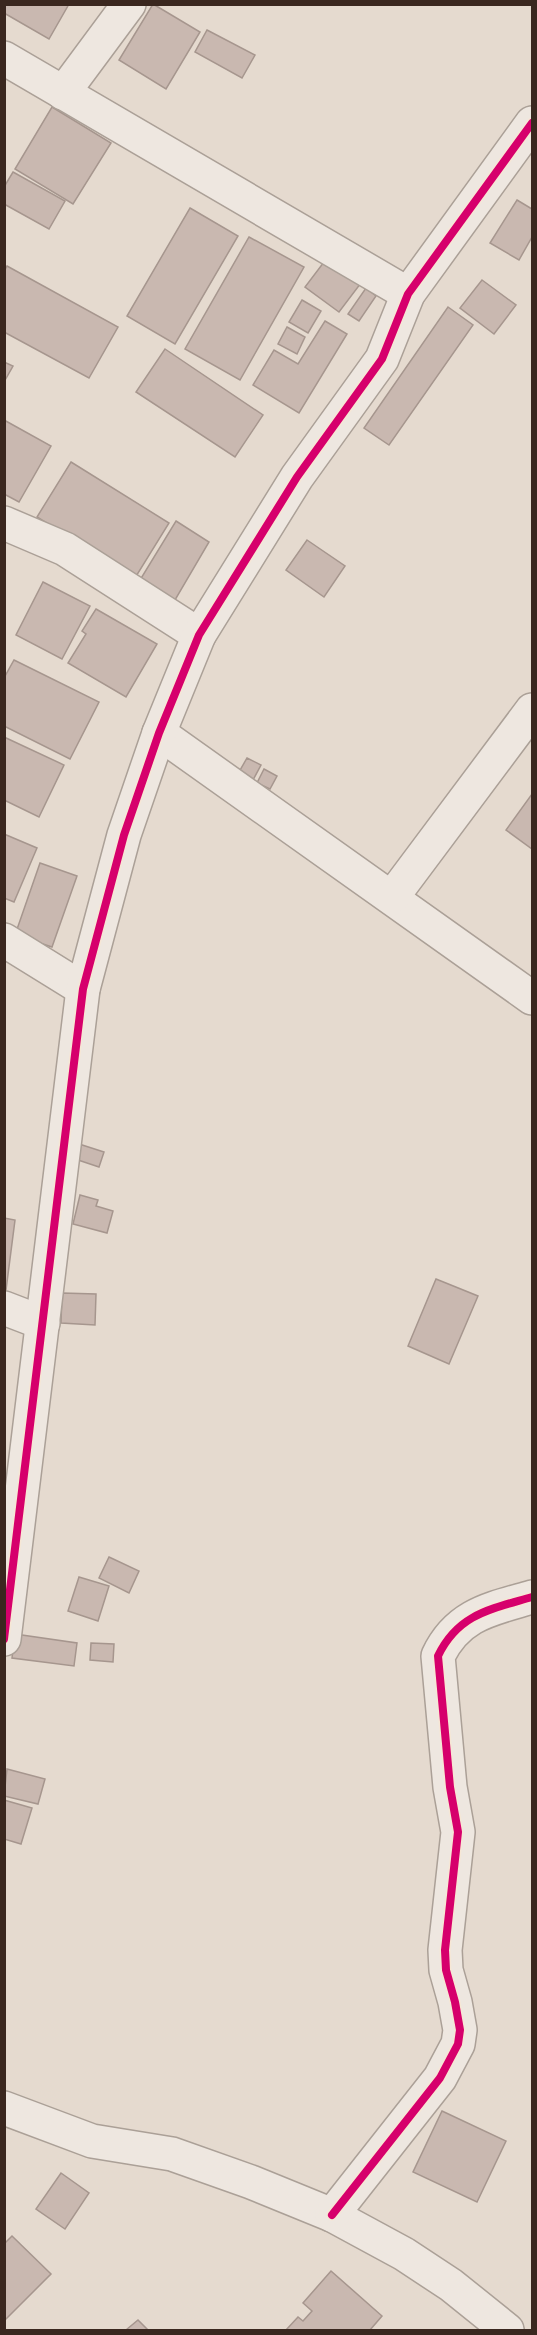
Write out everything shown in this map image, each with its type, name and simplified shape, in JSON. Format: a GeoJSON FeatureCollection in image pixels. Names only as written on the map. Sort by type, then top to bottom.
{"type":"FeatureCollection","features":[{"type":"Feature","properties":{"kind":"street"},"geometry":{"type":"LineString","coordinates":[[63,93],[129,4]]}},
{"type":"Feature","properties":{"kind":"street"},"geometry":{"type":"LineString","coordinates":[[4,58],[408,294]]}},
{"type":"Feature","properties":{"kind":"street"},"geometry":{"type":"LineString","coordinates":[[4,1639],[83,989],[124,835],[159,733],[199,635],[297,477],[382,359],[408,294],[532,123]]}},
{"type":"Feature","properties":{"kind":"street"},"geometry":{"type":"LineString","coordinates":[[4,523],[65,549],[199,635]]}},
{"type":"Feature","properties":{"kind":"street"},"geometry":{"type":"LineString","coordinates":[[393,896],[532,710]]}},
{"type":"Feature","properties":{"kind":"street"},"geometry":{"type":"LineString","coordinates":[[159,733],[393,896],[532,998]]}},
{"type":"Feature","properties":{"kind":"street"},"geometry":{"type":"LineString","coordinates":[[4,940],[83,989]]}},
{"type":"Feature","properties":{"kind":"street"},"geometry":{"type":"LineString","coordinates":[[4,1308],[43,1323]]}},
{"type":"Feature","properties":{"kind":"street"},"geometry":{"type":"LineString","coordinates":[[332,2215],[440,2078],[458,2044],[460,2030],[456,2002],[446,1970],[445,1950],[458,1832],[450,1787],[438,1656],[447,1638],[464,1621],[489,1609],[532,1598]]}},
{"type":"Feature","properties":{"kind":"street"},"geometry":{"type":"LineString","coordinates":[[4,2108],[92,2141],[172,2154],[332,2215],[404,2254],[451,2285],[507,2331]]}},
{"type":"Feature","properties":{"kind":"building"},"geometry":{"type":"Polygon","coordinates":[[[4,4],[69,4],[49,39],[4,13],[4,4]]]}},
{"type":"Feature","properties":{"kind":"building"},"geometry":{"type":"Polygon","coordinates":[[[153,4],[200,32],[166,89],[119,60],[153,4]]]}},
{"type":"Feature","properties":{"kind":"building"},"geometry":{"type":"Polygon","coordinates":[[[207,30],[255,55],[242,78],[195,52],[207,30]]]}},
{"type":"Feature","properties":{"kind":"building"},"geometry":{"type":"Polygon","coordinates":[[[52,107],[111,143],[73,204],[15,169],[52,107]]]}},
{"type":"Feature","properties":{"kind":"building"},"geometry":{"type":"Polygon","coordinates":[[[13,172],[65,201],[49,229],[4,204],[4,187],[13,172]]]}},
{"type":"Feature","properties":{"kind":"building"},"geometry":{"type":"Polygon","coordinates":[[[517,200],[532,209],[532,237],[519,260],[490,243],[517,200]]]}},
{"type":"Feature","properties":{"kind":"building"},"geometry":{"type":"Polygon","coordinates":[[[190,208],[238,236],[175,344],[127,316],[190,208]]]}},
{"type":"Feature","properties":{"kind":"building"},"geometry":{"type":"Polygon","coordinates":[[[249,237],[304,267],[240,380],[185,349],[249,237]]]}},
{"type":"Feature","properties":{"kind":"building"},"geometry":{"type":"Polygon","coordinates":[[[327,258],[361,283],[339,312],[305,287],[327,258]]]}},
{"type":"Feature","properties":{"kind":"building"},"geometry":{"type":"Polygon","coordinates":[[[7,266],[118,327],[89,378],[4,332],[4,271],[7,266]]]}},
{"type":"Feature","properties":{"kind":"building"},"geometry":{"type":"Polygon","coordinates":[[[482,280],[516,305],[494,334],[460,308],[482,280]]]}},
{"type":"Feature","properties":{"kind":"building"},"geometry":{"type":"Polygon","coordinates":[[[366,288],[376,296],[359,321],[348,314],[366,288]]]}},
{"type":"Feature","properties":{"kind":"building"},"geometry":{"type":"Polygon","coordinates":[[[302,300],[321,311],[308,333],[289,322],[302,300]]]}},
{"type":"Feature","properties":{"kind":"building"},"geometry":{"type":"Polygon","coordinates":[[[448,307],[473,325],[389,445],[364,428],[448,307]]]}},
{"type":"Feature","properties":{"kind":"building"},"geometry":{"type":"Polygon","coordinates":[[[325,321],[347,334],[299,413],[253,385],[274,350],[298,364],[325,321]]]}},
{"type":"Feature","properties":{"kind":"building"},"geometry":{"type":"Polygon","coordinates":[[[287,327],[305,337],[297,354],[278,344],[287,327]]]}},
{"type":"Feature","properties":{"kind":"building"},"geometry":{"type":"Polygon","coordinates":[[[165,349],[263,415],[235,457],[136,392],[165,349]]]}},
{"type":"Feature","properties":{"kind":"building"},"geometry":{"type":"Polygon","coordinates":[[[4,362],[13,366],[4,382],[4,362]]]}},
{"type":"Feature","properties":{"kind":"building"},"geometry":{"type":"Polygon","coordinates":[[[4,420],[51,446],[19,502],[4,494],[4,420]]]}},
{"type":"Feature","properties":{"kind":"building"},"geometry":{"type":"Polygon","coordinates":[[[71,462],[169,523],[135,578],[37,517],[71,462]]]}},
{"type":"Feature","properties":{"kind":"building"},"geometry":{"type":"Polygon","coordinates":[[[176,521],[209,542],[175,600],[140,580],[176,521]]]}},
{"type":"Feature","properties":{"kind":"building"},"geometry":{"type":"Polygon","coordinates":[[[307,540],[345,566],[324,597],[286,570],[307,540]]]}},
{"type":"Feature","properties":{"kind":"building"},"geometry":{"type":"Polygon","coordinates":[[[43,582],[90,606],[62,659],[16,635],[43,582]]]}},
{"type":"Feature","properties":{"kind":"building"},"geometry":{"type":"Polygon","coordinates":[[[96,609],[157,644],[126,697],[68,663],[86,634],[82,631],[96,609]]]}},
{"type":"Feature","properties":{"kind":"building"},"geometry":{"type":"Polygon","coordinates":[[[14,660],[99,702],[70,759],[4,726],[4,678],[14,660]]]}},
{"type":"Feature","properties":{"kind":"building"},"geometry":{"type":"Polygon","coordinates":[[[4,737],[64,765],[39,817],[4,800],[4,737]]]}},
{"type":"Feature","properties":{"kind":"building"},"geometry":{"type":"Polygon","coordinates":[[[247,758],[261,765],[253,780],[239,772],[247,758]]]}},
{"type":"Feature","properties":{"kind":"building"},"geometry":{"type":"Polygon","coordinates":[[[264,769],[277,776],[270,789],[257,783],[264,769]]]}},
{"type":"Feature","properties":{"kind":"building"},"geometry":{"type":"Polygon","coordinates":[[[532,794],[532,849],[506,830],[532,794]]]}},
{"type":"Feature","properties":{"kind":"building"},"geometry":{"type":"Polygon","coordinates":[[[4,834],[37,848],[14,902],[4,898],[4,834]]]}},
{"type":"Feature","properties":{"kind":"building"},"geometry":{"type":"Polygon","coordinates":[[[40,863],[77,876],[52,947],[15,935],[40,863]]]}},
{"type":"Feature","properties":{"kind":"building"},"geometry":{"type":"Polygon","coordinates":[[[76,1143],[104,1152],[99,1167],[72,1158],[76,1143]]]}},
{"type":"Feature","properties":{"kind":"building"},"geometry":{"type":"Polygon","coordinates":[[[80,1195],[98,1200],[96,1206],[113,1211],[107,1233],[73,1224],[80,1195]]]}},
{"type":"Feature","properties":{"kind":"building"},"geometry":{"type":"Polygon","coordinates":[[[4,1218],[15,1220],[6,1290],[4,1290],[4,1218]]]}},
{"type":"Feature","properties":{"kind":"building"},"geometry":{"type":"Polygon","coordinates":[[[436,1279],[478,1296],[449,1364],[408,1346],[436,1279]]]}},
{"type":"Feature","properties":{"kind":"building"},"geometry":{"type":"Polygon","coordinates":[[[62,1293],[96,1294],[95,1325],[61,1323],[62,1293]]]}},
{"type":"Feature","properties":{"kind":"building"},"geometry":{"type":"Polygon","coordinates":[[[109,1557],[139,1571],[129,1593],[99,1578],[109,1557]]]}},
{"type":"Feature","properties":{"kind":"building"},"geometry":{"type":"Polygon","coordinates":[[[79,1577],[109,1586],[98,1621],[68,1611],[79,1577]]]}},
{"type":"Feature","properties":{"kind":"building"},"geometry":{"type":"Polygon","coordinates":[[[15,1634],[77,1643],[74,1666],[12,1658],[15,1634]]]}},
{"type":"Feature","properties":{"kind":"building"},"geometry":{"type":"Polygon","coordinates":[[[91,1643],[114,1644],[113,1662],[90,1660],[91,1643]]]}},
{"type":"Feature","properties":{"kind":"building"},"geometry":{"type":"Polygon","coordinates":[[[7,1769],[45,1779],[38,1804],[4,1796],[7,1769]]]}},
{"type":"Feature","properties":{"kind":"building"},"geometry":{"type":"Polygon","coordinates":[[[4,1800],[32,1808],[21,1844],[4,1839],[4,1800]]]}},
{"type":"Feature","properties":{"kind":"building"},"geometry":{"type":"Polygon","coordinates":[[[442,2111],[506,2141],[477,2202],[413,2172],[442,2111]]]}},
{"type":"Feature","properties":{"kind":"building"},"geometry":{"type":"Polygon","coordinates":[[[61,2173],[89,2193],[65,2229],[36,2209],[61,2173]]]}},
{"type":"Feature","properties":{"kind":"building"},"geometry":{"type":"Polygon","coordinates":[[[12,2236],[51,2274],[4,2321],[4,2244],[12,2236]]]}},
{"type":"Feature","properties":{"kind":"building"},"geometry":{"type":"Polygon","coordinates":[[[331,2271],[382,2316],[370,2330],[286,2330],[298,2317],[303,2321],[312,2311],[303,2303],[331,2271]]]}},
{"type":"Feature","properties":{"kind":"building"},"geometry":{"type":"Polygon","coordinates":[[[138,2320],[148,2330],[126,2330],[138,2320]]]}},
{"type":"Feature","properties":{"kind":"cycle path"},"geometry":{"type":"LineString","coordinates":[[4,1639],[83,989],[124,835],[159,733],[199,635],[297,477],[382,359],[408,294],[532,123]]}},
{"type":"Feature","properties":{"kind":"cycle path"},"geometry":{"type":"LineString","coordinates":[[332,2215],[440,2078],[458,2044],[460,2030],[446,1970],[445,1950],[458,1832],[450,1787],[438,1656],[455,1631],[477,1615],[532,1597]]}}]}
